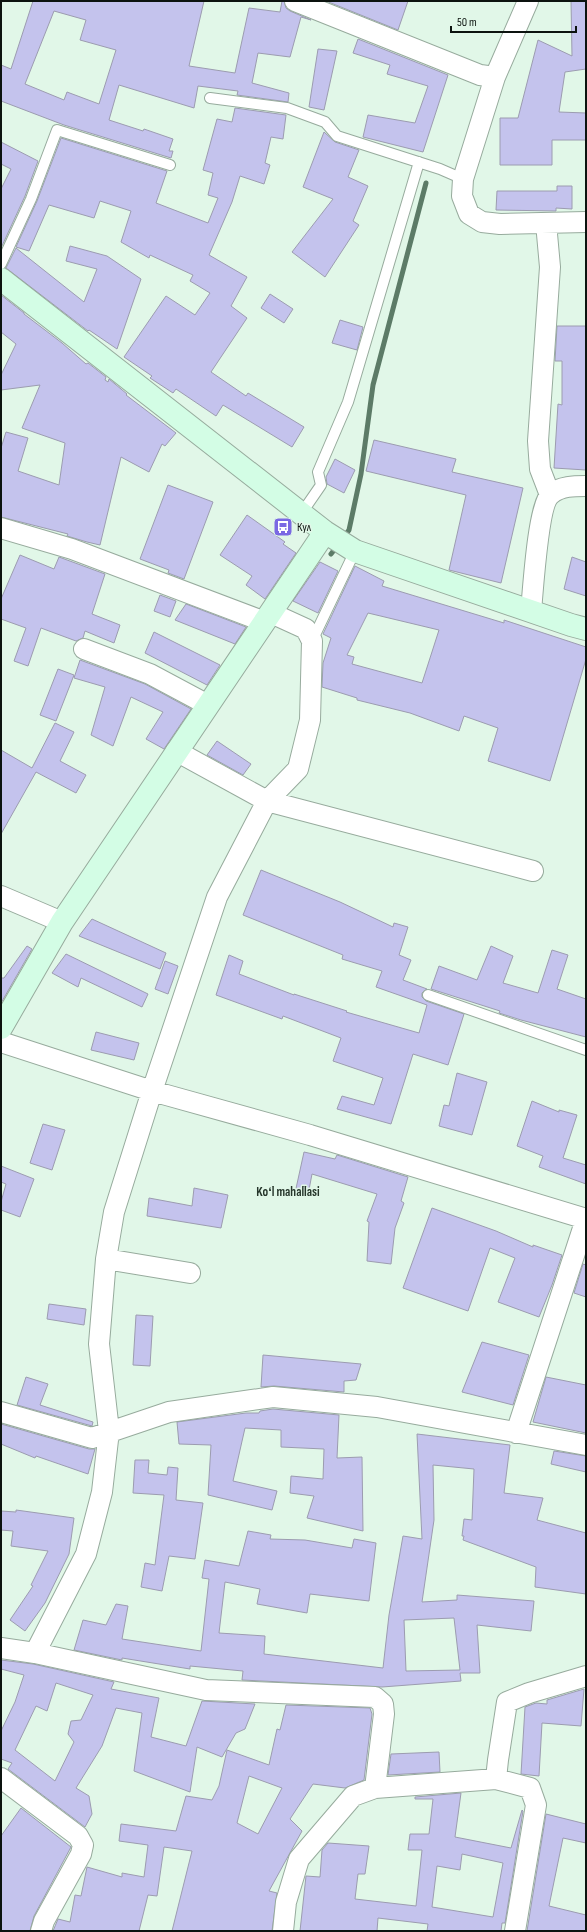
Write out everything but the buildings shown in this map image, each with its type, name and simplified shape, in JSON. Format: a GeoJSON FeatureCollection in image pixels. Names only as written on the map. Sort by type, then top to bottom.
{"type":"FeatureCollection","features":[{"type":"Feature","properties":{"kind":"street"},"geometry":{"type":"LineString","coordinates":[[295,1],[480,75],[495,77]]}},
{"type":"Feature","properties":{"kind":"street"},"geometry":{"type":"LineString","coordinates":[[528,1],[495,77],[463,179],[462,196],[469,214],[482,222],[500,224],[586,222]]}},
{"type":"Feature","properties":{"kind":"street"},"geometry":{"type":"LineString","coordinates":[[546,223],[550,267],[538,441],[540,469],[550,495]]}},
{"type":"Feature","properties":{"kind":"street"},"geometry":{"type":"LineString","coordinates":[[1,279],[301,514],[325,532],[355,551],[586,629]]}},
{"type":"Feature","properties":{"kind":"street"},"geometry":{"type":"LineString","coordinates":[[531,611],[542,511],[550,495],[568,486],[586,486]]}},
{"type":"Feature","properties":{"kind":"street"},"geometry":{"type":"LineString","coordinates":[[1,528],[72,549],[268,618],[306,629],[312,641],[310,720],[298,769],[267,801],[217,897],[152,1091],[114,1212],[106,1259],[99,1344],[109,1431],[102,1492],[86,1554],[35,1653]]}},
{"type":"Feature","properties":{"kind":"street"},"geometry":{"type":"LineString","coordinates":[[1,1028],[62,922],[325,532]]}},
{"type":"Feature","properties":{"kind":"street"},"geometry":{"type":"LineString","coordinates":[[84,649],[150,674],[208,705]]}},
{"type":"Feature","properties":{"kind":"street"},"geometry":{"type":"LineString","coordinates":[[176,751],[267,801],[533,871]]}},
{"type":"Feature","properties":{"kind":"street"},"geometry":{"type":"LineString","coordinates":[[1,896],[62,922]]}},
{"type":"Feature","properties":{"kind":"street"},"geometry":{"type":"LineString","coordinates":[[1,1042],[152,1091],[310,1135],[586,1219],[516,1433]]}},
{"type":"Feature","properties":{"kind":"street"},"geometry":{"type":"LineString","coordinates":[[106,1259],[190,1273]]}},
{"type":"Feature","properties":{"kind":"street"},"geometry":{"type":"LineString","coordinates":[[1,1412],[92,1438],[169,1412],[273,1398],[377,1407],[586,1445]]}},
{"type":"Feature","properties":{"kind":"street"},"geometry":{"type":"LineString","coordinates":[[1,1648],[35,1653],[206,1690],[375,1697],[383,1704],[384,1714],[375,1788]]}},
{"type":"Feature","properties":{"kind":"street"},"geometry":{"type":"LineString","coordinates":[[496,1780],[507,1702],[529,1693],[586,1676]]}},
{"type":"Feature","properties":{"kind":"street"},"geometry":{"type":"LineString","coordinates":[[1,1778],[78,1836],[83,1844],[81,1854],[44,1921],[41,1931]]}},
{"type":"Feature","properties":{"kind":"street"},"geometry":{"type":"LineString","coordinates":[[283,1931],[286,1902],[299,1859],[353,1796],[375,1788],[496,1780],[530,1788],[536,1805],[515,1931]]}},
{"type":"Feature","properties":{"kind":"lane"},"geometry":{"type":"LineString","coordinates":[[210,98],[288,108],[325,122],[337,136],[419,162],[463,179]]}},
{"type":"Feature","properties":{"kind":"lane"},"geometry":{"type":"LineString","coordinates":[[1,264],[31,200],[57,130],[170,165]]}},
{"type":"Feature","properties":{"kind":"lane"},"geometry":{"type":"LineString","coordinates":[[301,514],[321,485],[318,472],[348,402],[419,162]]}},
{"type":"Feature","properties":{"kind":"lane"},"geometry":{"type":"LineString","coordinates":[[312,641],[355,551]]}},
{"type":"Feature","properties":{"kind":"lane"},"geometry":{"type":"LineString","coordinates":[[428,995],[586,1050]]}},
{"type":"Feature","properties":{"kind":"waterway"},"geometry":{"type":"LineString","coordinates":[[344,537],[349,530],[361,474],[373,385],[426,183]]}},
{"type":"Feature","properties":{"kind":"waterway"},"geometry":{"type":"LineString","coordinates":[[331,554],[338,545]]}},
{"type":"Feature","properties":{"kind":"place","name":"Кул"},"geometry":{"type":"Point","coordinates":[283,527]}},
{"type":"Feature","properties":{"kind":"district","name":"Koʻl mahallasi"},"geometry":{"type":"Point","coordinates":[288,1191]}}]}
